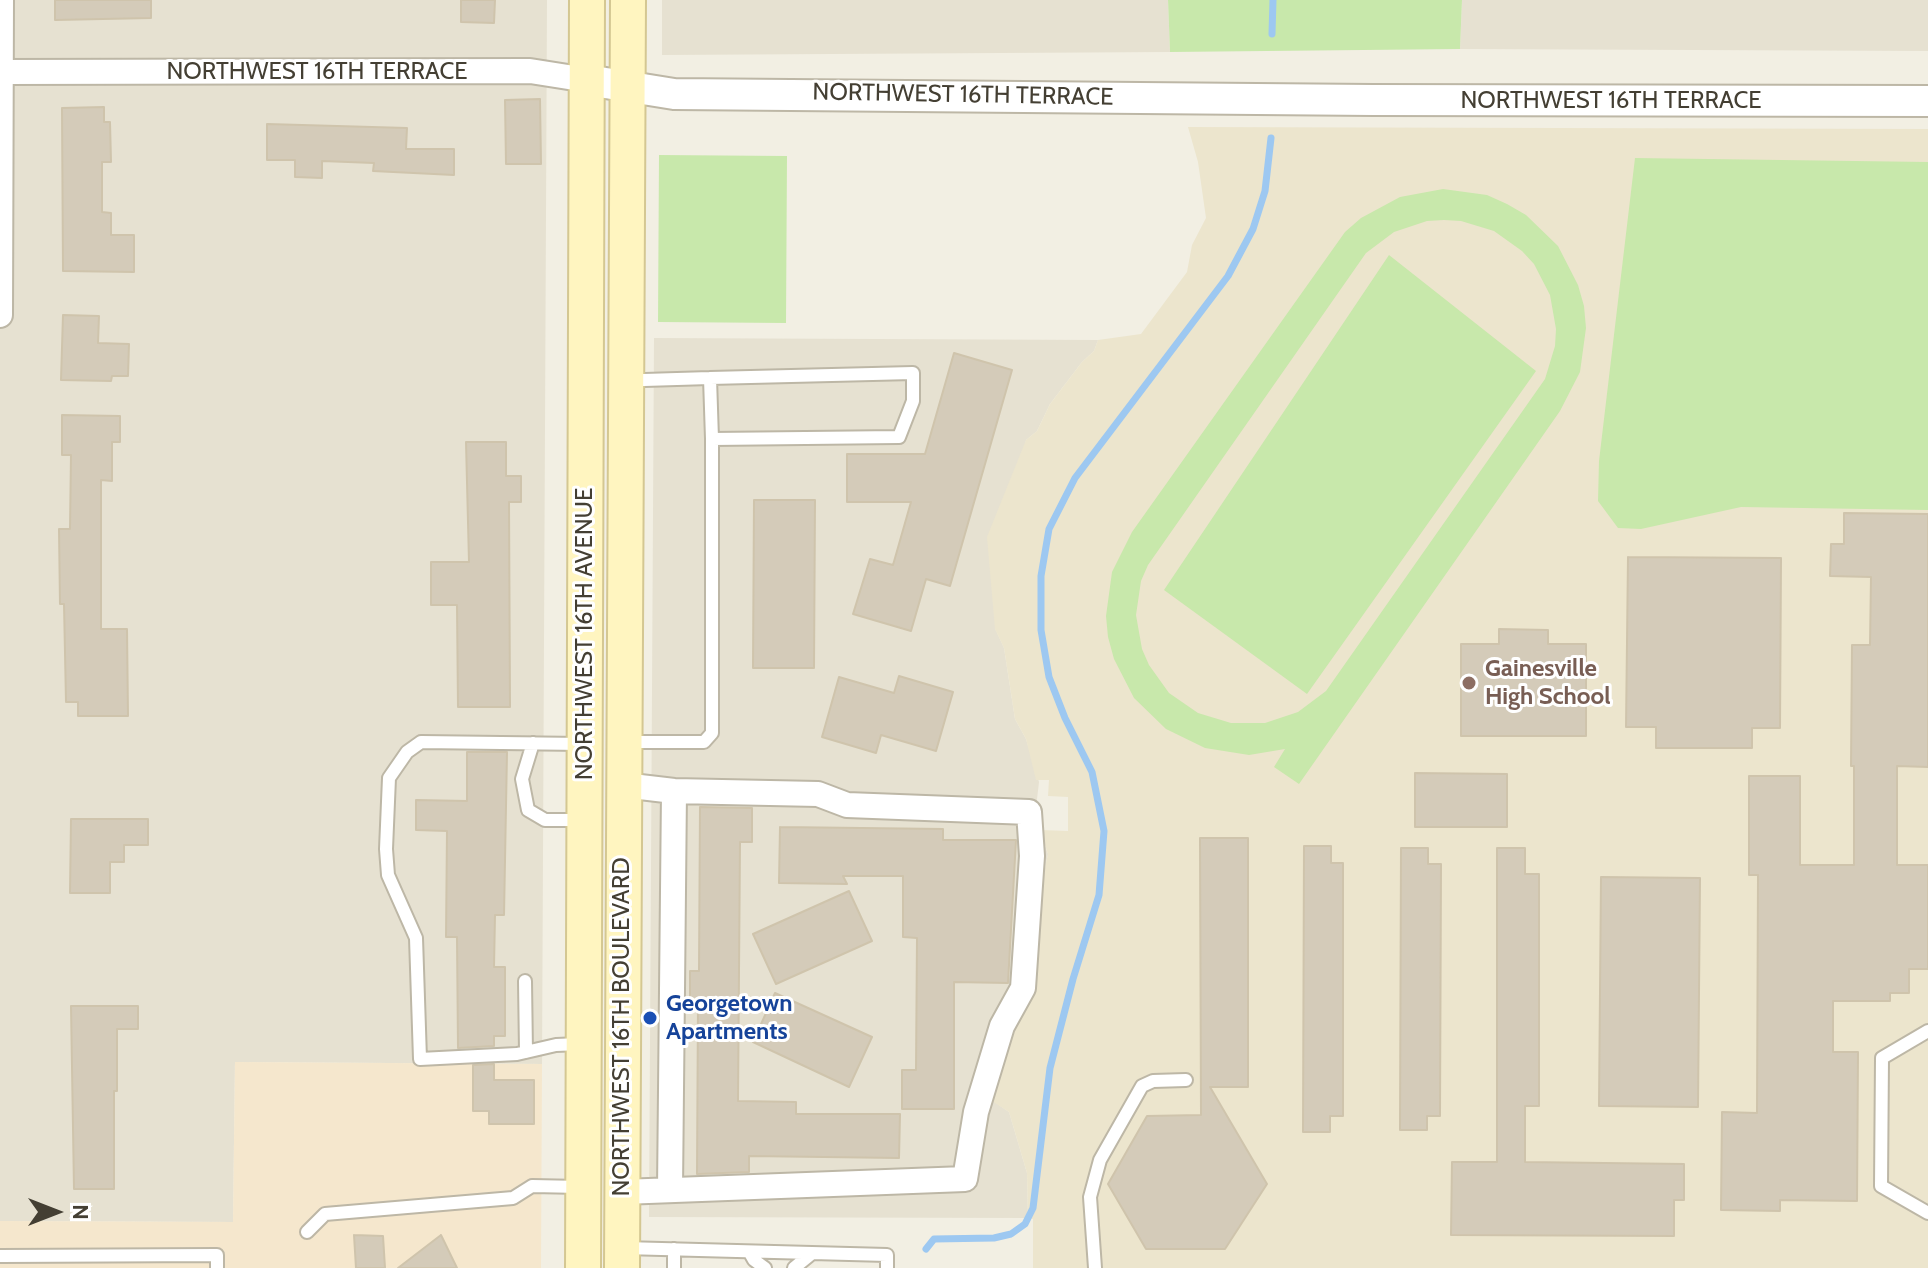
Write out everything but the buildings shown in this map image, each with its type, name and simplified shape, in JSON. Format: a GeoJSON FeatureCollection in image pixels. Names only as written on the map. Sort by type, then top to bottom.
{"type":"FeatureCollection","features":[{"type":"Feature","properties":{"kind":"main road","name":"NORTHWEST 16TH AVENUE"},"geometry":{"type":"LineString","coordinates":[[583,1268],[587,0]]}},
{"type":"Feature","properties":{"kind":"main road","name":"NORTHWEST 16TH AVENUE"},"geometry":{"type":"LineString","coordinates":[[623,785],[628,0]]}},
{"type":"Feature","properties":{"kind":"main road"},"geometry":{"type":"LineString","coordinates":[[586,522],[625,529]]}},
{"type":"Feature","properties":{"kind":"main road"},"geometry":{"type":"LineString","coordinates":[[585,779],[623,785]]}},
{"type":"Feature","properties":{"kind":"main road","name":"NORTHWEST 16TH BOULEVARD"},"geometry":{"type":"LineString","coordinates":[[622,1258],[623,785]]}},
{"type":"Feature","properties":{"kind":"street"},"geometry":{"type":"LineString","coordinates":[[0,315],[1,0]]}},
{"type":"Feature","properties":{"kind":"street","name":"NORTHWEST 16TH TERRACE"},"geometry":{"type":"LineString","coordinates":[[1,72],[530,71],[689,94],[1928,101]]}},
{"type":"Feature","properties":{"kind":"street"},"geometry":{"type":"LineString","coordinates":[[622,1192],[965,1179],[976,1112],[1002,1026],[1023,988],[1032,856],[1029,812],[847,805],[818,794],[674,791],[623,785]]}},
{"type":"Feature","properties":{"kind":"street"},"geometry":{"type":"LineString","coordinates":[[670,1189],[674,791]]}},
{"type":"Feature","properties":{"kind":"lane"},"geometry":{"type":"LineString","coordinates":[[626,380],[913,373],[913,401],[899,437],[712,439]]}},
{"type":"Feature","properties":{"kind":"lane"},"geometry":{"type":"LineString","coordinates":[[624,742],[704,742],[712,733],[710,378]]}},
{"type":"Feature","properties":{"kind":"lane"},"geometry":{"type":"LineString","coordinates":[[584,1044],[556,1045],[526,1052],[420,1059],[416,938],[388,875],[386,849],[389,778],[407,752],[421,742],[585,744]]}},
{"type":"Feature","properties":{"kind":"lane"},"geometry":{"type":"LineString","coordinates":[[533,743],[522,779],[528,810],[545,820],[585,820]]}},
{"type":"Feature","properties":{"kind":"lane"},"geometry":{"type":"LineString","coordinates":[[525,981],[526,1052]]}},
{"type":"Feature","properties":{"kind":"lane"},"geometry":{"type":"LineString","coordinates":[[1928,1031],[1882,1058],[1881,1170],[1881,1186],[1928,1213]]}},
{"type":"Feature","properties":{"kind":"lane"},"geometry":{"type":"LineString","coordinates":[[1095,1268],[1090,1197],[1100,1160],[1142,1086],[1153,1081],[1186,1080]]}},
{"type":"Feature","properties":{"kind":"lane"},"geometry":{"type":"LineString","coordinates":[[307,1232],[325,1214],[513,1198],[532,1186],[584,1187]]}},
{"type":"Feature","properties":{"kind":"lane"},"geometry":{"type":"LineString","coordinates":[[622,1258],[674,1249],[811,1254],[887,1261]]}},
{"type":"Feature","properties":{"kind":"lane"},"geometry":{"type":"LineString","coordinates":[[674,1249],[674,1268]]}},
{"type":"Feature","properties":{"kind":"lane"},"geometry":{"type":"LineString","coordinates":[[750,1253],[750,1268]]}},
{"type":"Feature","properties":{"kind":"lane"},"geometry":{"type":"LineString","coordinates":[[750,1253],[765,1268]]}},
{"type":"Feature","properties":{"kind":"lane"},"geometry":{"type":"LineString","coordinates":[[794,1268],[811,1254]]}},
{"type":"Feature","properties":{"kind":"lane"},"geometry":{"type":"LineString","coordinates":[[0,1256],[217,1255],[217,1268]]}},
{"type":"Feature","properties":{"kind":"shaded area"},"geometry":{"type":"Polygon","coordinates":[[[0,0],[547,0],[542,1064],[235,1062],[233,1222],[0,1221],[0,0]]]}},
{"type":"Feature","properties":{"kind":"shaded area"},"geometry":{"type":"Polygon","coordinates":[[[662,0],[1168,0],[1170,52],[662,55],[662,0]]]}},
{"type":"Feature","properties":{"kind":"shaded area"},"geometry":{"type":"Polygon","coordinates":[[[1462,0],[1928,0],[1928,51],[1460,49],[1462,0]]]}},
{"type":"Feature","properties":{"kind":"shaded area","name":"Gainesville High School"},"geometry":{"type":"Polygon","coordinates":[[[1188,127],[1928,129],[1928,1268],[1033,1268],[1033,1219],[1028,1218],[1027,1173],[1009,1112],[992,1101],[1024,1000],[1037,976],[1039,894],[1048,854],[1040,830],[1068,831],[1068,797],[1048,796],[1049,780],[1036,780],[1026,739],[1015,719],[1004,648],[995,629],[987,537],[1026,440],[1037,431],[1050,404],[1094,351],[1098,340],[1141,334],[1187,272],[1192,245],[1206,218],[1198,162],[1188,127]]]}},
{"type":"Feature","properties":{"kind":"shaded area"},"geometry":{"type":"Polygon","coordinates":[[[654,338],[1098,340],[1094,351],[1050,404],[1037,431],[1026,440],[995,628],[1004,648],[1015,719],[1026,739],[1039,782],[1035,816],[1048,854],[1039,894],[1037,976],[1024,1000],[992,1100],[1009,1112],[1027,1173],[1028,1218],[649,1217],[654,338]]]}},
{"type":"Feature","properties":{"kind":"shaded area"},"geometry":{"type":"Polygon","coordinates":[[[235,1062],[542,1064],[541,1268],[0,1268],[0,1221],[233,1222],[235,1062]]]}},
{"type":"Feature","properties":{"kind":"green space"},"geometry":{"type":"Polygon","coordinates":[[[1168,0],[1462,0],[1460,49],[1170,52],[1168,0]]]}},
{"type":"Feature","properties":{"kind":"green space"},"geometry":{"type":"Polygon","coordinates":[[[659,155],[787,156],[786,323],[658,322],[659,155]]]}},
{"type":"Feature","properties":{"kind":"green space"},"geometry":{"type":"Polygon","coordinates":[[[1635,158],[1928,162],[1928,510],[1741,507],[1641,529],[1618,528],[1598,501],[1599,461],[1635,158]]]}},
{"type":"Feature","properties":{"kind":"green space"},"geometry":{"type":"Polygon","coordinates":[[[1443,189],[1487,195],[1526,215],[1558,246],[1578,285],[1584,306],[1586,328],[1580,372],[1560,411],[1299,784],[1274,767],[1285,749],[1249,755],[1205,748],[1166,729],[1134,698],[1114,659],[1108,637],[1106,616],[1112,572],[1132,532],[1345,232],[1361,218],[1400,197],[1443,189]],[[1427,221],[1394,232],[1366,253],[1148,565],[1141,581],[1136,615],[1142,649],[1149,665],[1169,693],[1198,713],[1231,723],[1265,723],[1298,712],[1326,691],[1545,379],[1555,346],[1556,329],[1550,295],[1534,264],[1494,231],[1461,221],[1427,221]]]}},
{"type":"Feature","properties":{"kind":"green space"},"geometry":{"type":"Polygon","coordinates":[[[1389,255],[1536,371],[1307,694],[1164,590],[1389,255]]]}},
{"type":"Feature","properties":{"kind":"waterway"},"geometry":{"type":"LineString","coordinates":[[1272,34],[1273,0]]}},
{"type":"Feature","properties":{"kind":"waterway"},"geometry":{"type":"LineString","coordinates":[[926,1249],[934,1239],[994,1238],[1011,1234],[1025,1224],[1033,1208],[1050,1068],[1099,895],[1104,831],[1092,772],[1049,677],[1041,630],[1041,576],[1049,529],[1075,478],[1228,276],[1253,229],[1265,191],[1271,138]]}},
{"type":"Feature","properties":{"kind":"place","name":"Gainesville High School"},"geometry":{"type":"Point","coordinates":[1469,683]}},
{"type":"Feature","properties":{"kind":"place","name":"Georgetown Apartments"},"geometry":{"type":"Point","coordinates":[650,1018]}}]}
